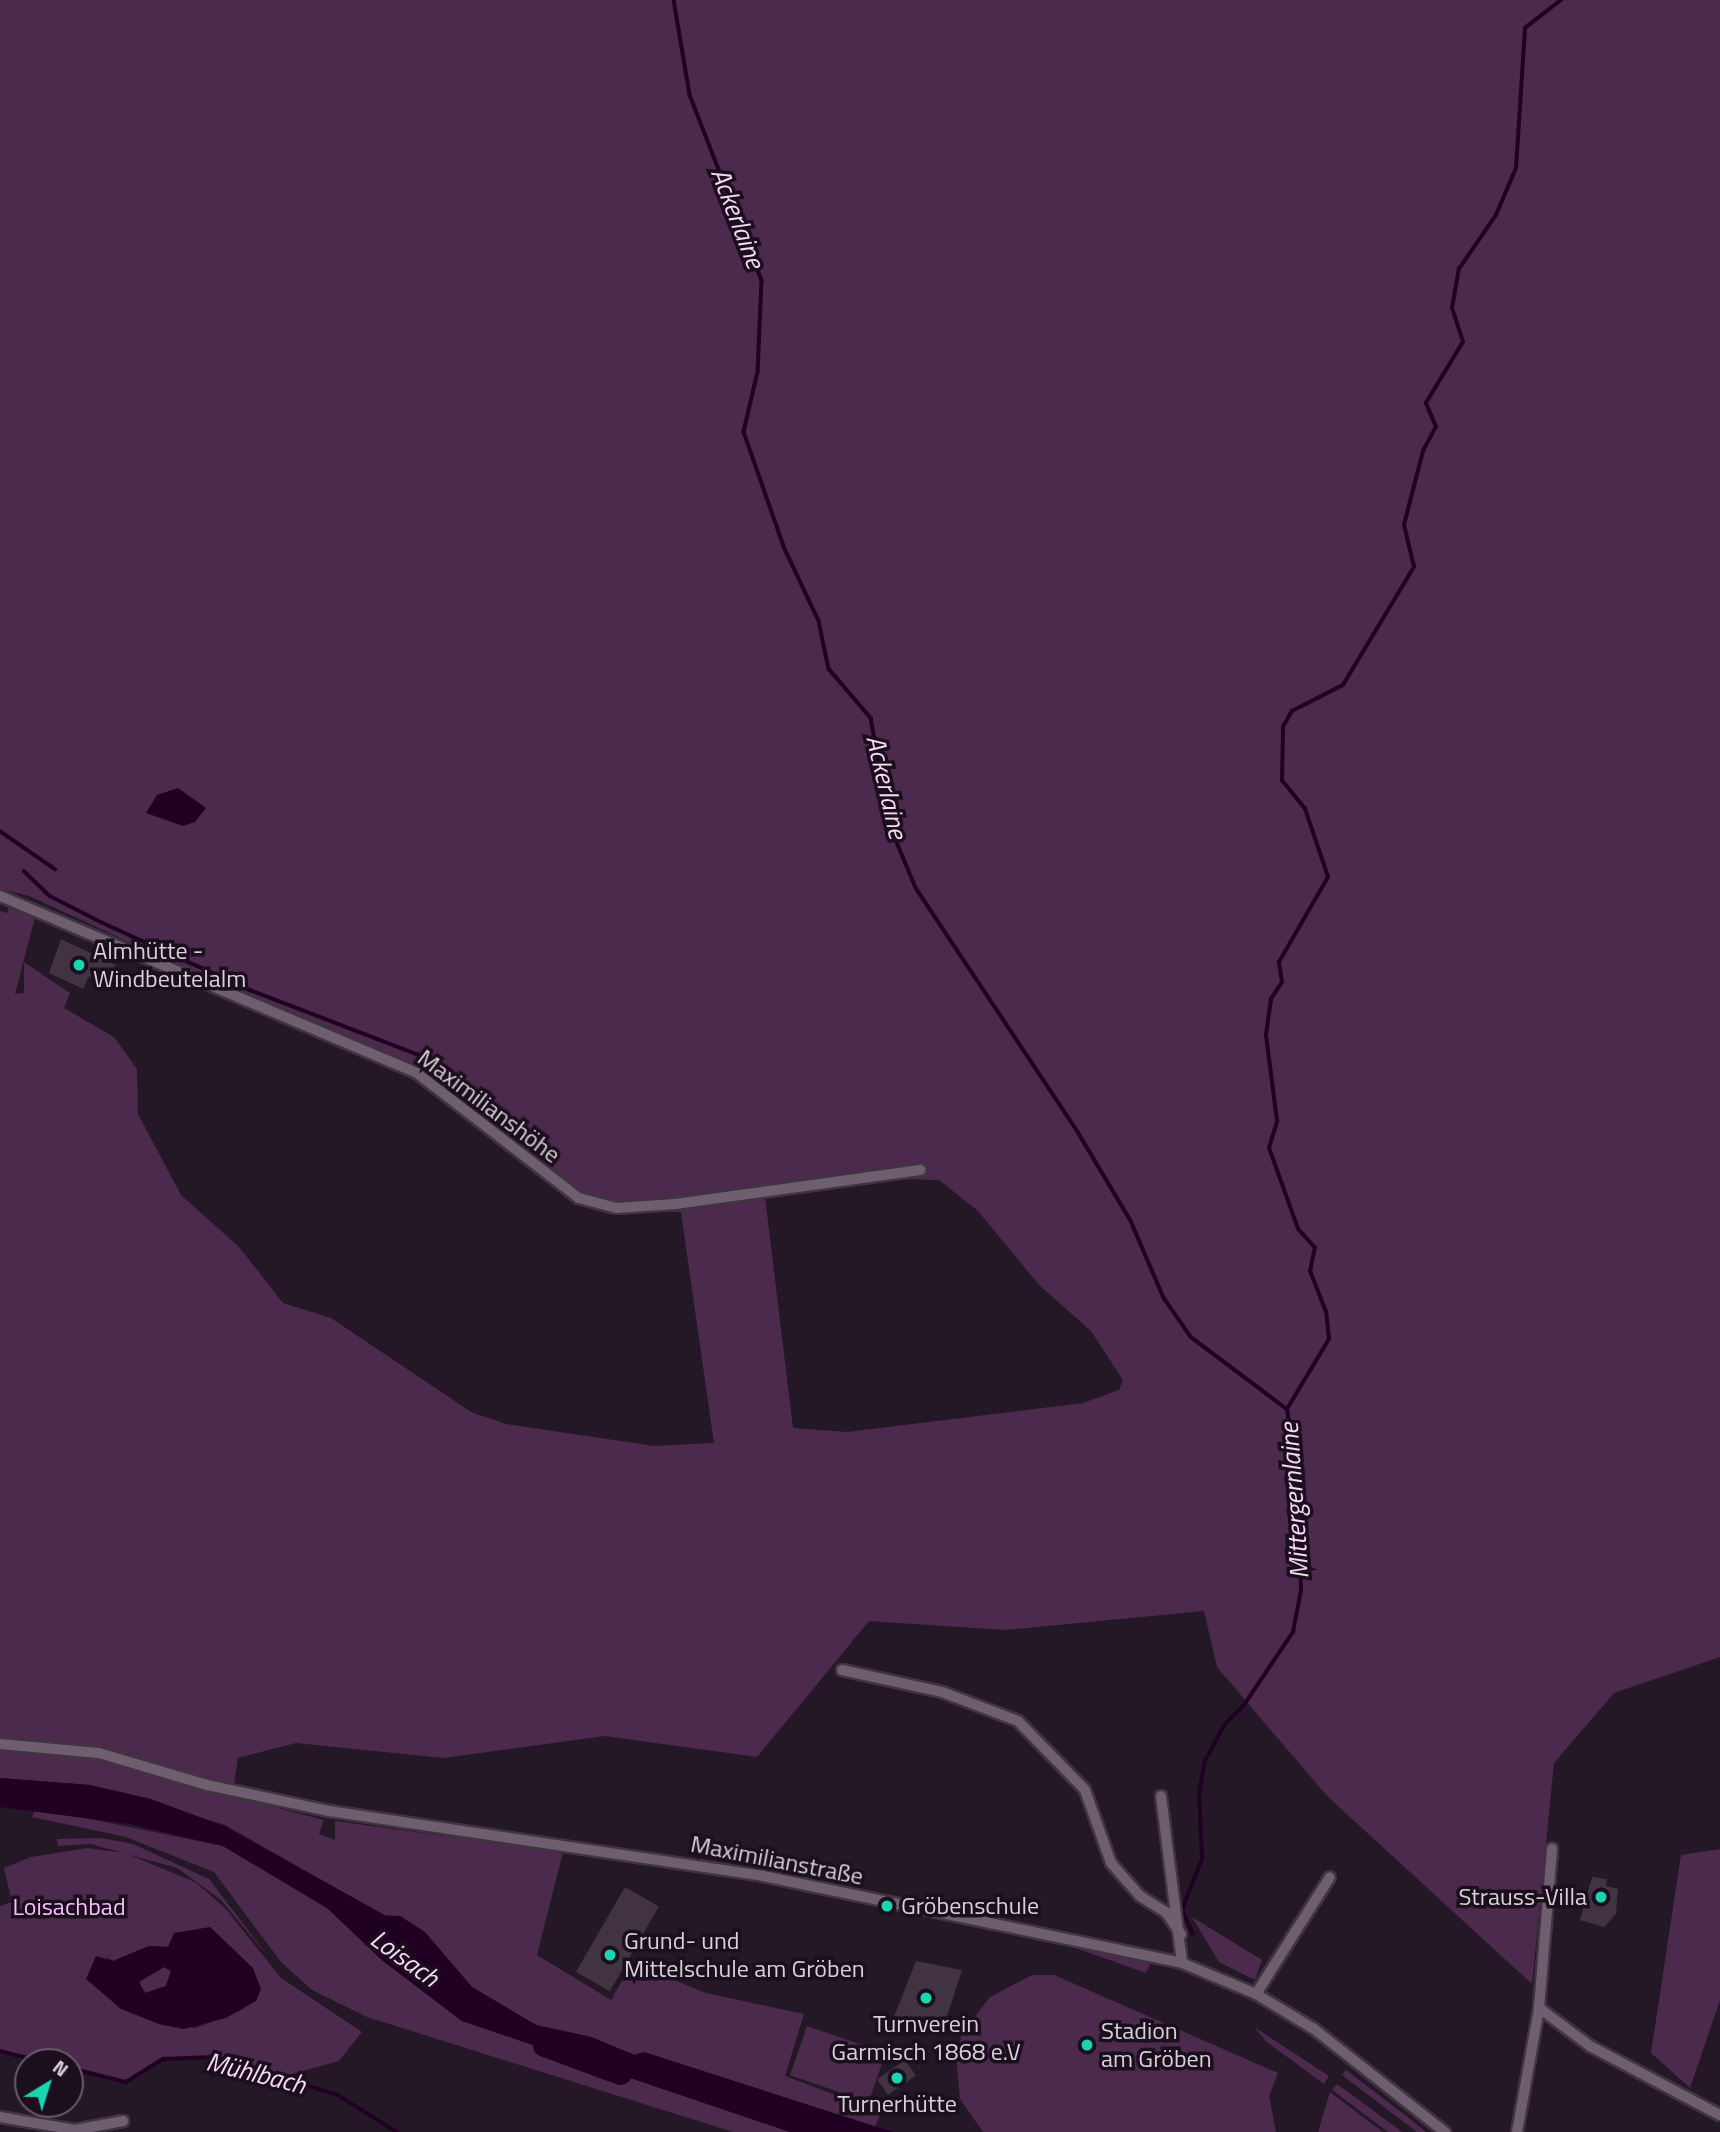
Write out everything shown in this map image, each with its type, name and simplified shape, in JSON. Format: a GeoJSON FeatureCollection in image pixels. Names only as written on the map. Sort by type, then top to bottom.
{"type":"FeatureCollection","features":[{"type":"Feature","properties":{"kind":"street","name":"Maximilianshöhe"},"geometry":{"type":"LineString","coordinates":[[0,896],[15,898],[417,1073],[579,1198],[617,1208],[675,1204],[921,1170]]}},
{"type":"Feature","properties":{"kind":"street"},"geometry":{"type":"LineString","coordinates":[[842,1670],[942,1692],[1018,1721],[1085,1790],[1111,1863],[1140,1896],[1166,1912],[1181,1934]]}},
{"type":"Feature","properties":{"kind":"street","name":"Maximilianstraße"},"geometry":{"type":"LineString","coordinates":[[0,1744],[99,1753],[282,1801],[764,1876],[1182,1962],[1256,1994],[1352,2056],[1445,2132]]}},
{"type":"Feature","properties":{"kind":"street"},"geometry":{"type":"LineString","coordinates":[[1161,1796],[1181,1934],[1182,1962]]}},
{"type":"Feature","properties":{"kind":"street"},"geometry":{"type":"LineString","coordinates":[[1517,2132],[1539,2008],[1552,1849]]}},
{"type":"Feature","properties":{"kind":"street"},"geometry":{"type":"LineString","coordinates":[[1256,1994],[1330,1877]]}},
{"type":"Feature","properties":{"kind":"street"},"geometry":{"type":"LineString","coordinates":[[1539,2008],[1590,2046],[1720,2115]]}},
{"type":"Feature","properties":{"kind":"street"},"geometry":{"type":"LineString","coordinates":[[0,2117],[75,2130],[123,2121]]}},
{"type":"Feature","properties":{"kind":"green space"},"geometry":{"type":"Polygon","coordinates":[[[0,0],[1720,0],[1720,1657],[1614,1693],[1554,1763],[1532,1984],[1327,1796],[1217,1667],[1204,1611],[1005,1630],[869,1621],[757,1757],[605,1736],[443,1758],[296,1743],[238,1758],[232,1796],[324,1820],[319,1834],[335,1840],[335,1821],[563,1852],[537,1955],[611,2000],[632,1963],[706,1993],[804,2014],[785,2076],[881,2112],[875,2127],[644,2052],[635,2055],[591,2037],[536,2025],[472,1987],[425,1933],[400,1916],[384,1915],[225,1825],[90,1785],[0,1778],[0,911],[7,913],[10,902],[36,913],[15,994],[24,993],[24,962],[70,993],[64,1008],[114,1037],[137,1069],[138,1114],[181,1195],[239,1247],[283,1303],[331,1318],[471,1412],[506,1424],[654,1446],[714,1443],[681,1212],[590,1209],[568,1181],[413,1064],[270,1007],[29,896],[0,889],[0,0]],[[904,1179],[765,1197],[793,1428],[847,1432],[1083,1403],[1119,1390],[1123,1380],[1091,1331],[1039,1285],[978,1211],[939,1180],[904,1179]]]}},
{"type":"Feature","properties":{"kind":"green space"},"geometry":{"type":"Polygon","coordinates":[[[36,1808],[223,1846],[327,1908],[383,1961],[462,2021],[790,2132],[733,2132],[367,2017],[312,1990],[281,1962],[214,1872],[126,1837],[32,1817],[36,1808]]]}},
{"type":"Feature","properties":{"kind":"green space"},"geometry":{"type":"Polygon","coordinates":[[[101,1838],[133,1844],[209,1879],[267,1955],[220,1899],[177,1868],[91,1844],[58,1846],[57,1839],[101,1838]]]}},
{"type":"Feature","properties":{"kind":"green space","name":"Loisachbad"},"geometry":{"type":"Polygon","coordinates":[[[87,1848],[125,1853],[195,1882],[226,1909],[281,1978],[362,2032],[339,2061],[281,2077],[213,2057],[163,2059],[126,2082],[84,2072],[84,2048],[14,2048],[14,2053],[0,2051],[0,1906],[12,1902],[4,1868],[31,1857],[87,1848]],[[149,1946],[113,1961],[105,1955],[158,2024],[196,2028],[245,2008],[168,1947],[149,1946]]]}},
{"type":"Feature","properties":{"kind":"green space"},"geometry":{"type":"Polygon","coordinates":[[[1720,1849],[1720,2000],[1690,2088],[1651,2053],[1681,1855],[1720,1849]]]}},
{"type":"Feature","properties":{"kind":"green space"},"geometry":{"type":"Polygon","coordinates":[[[1192,1917],[1262,1960],[1255,1980],[1219,1962],[1192,1917]]]}},
{"type":"Feature","properties":{"kind":"green space"},"geometry":{"type":"Polygon","coordinates":[[[1056,1941],[1150,1964],[1146,1973],[1056,1941]]]}},
{"type":"Feature","properties":{"kind":"green space"},"geometry":{"type":"Polygon","coordinates":[[[164,1967],[171,1971],[166,1986],[145,1993],[138,1982],[164,1967]]]}},
{"type":"Feature","properties":{"kind":"green space","name":"Stadion am Gröben"},"geometry":{"type":"Polygon","coordinates":[[[1032,1975],[1054,1975],[1278,2073],[1269,2096],[1276,2132],[983,2132],[960,2099],[956,2057],[962,2034],[990,1997],[1032,1975]]]}},
{"type":"Feature","properties":{"kind":"green space"},"geometry":{"type":"Polygon","coordinates":[[[807,2026],[885,2053],[869,2102],[790,2075],[807,2026]]]}},
{"type":"Feature","properties":{"kind":"green space"},"geometry":{"type":"Polygon","coordinates":[[[1254,2027],[1329,2076],[1324,2084],[1267,2042],[1254,2027]]]}},
{"type":"Feature","properties":{"kind":"green space"},"geometry":{"type":"Polygon","coordinates":[[[1346,2070],[1426,2132],[1417,2132],[1342,2075],[1346,2070]]]}},
{"type":"Feature","properties":{"kind":"green space"},"geometry":{"type":"Polygon","coordinates":[[[1337,2084],[1402,2132],[1388,2132],[1332,2090],[1337,2084]]]}},
{"type":"Feature","properties":{"kind":"green space"},"geometry":{"type":"Polygon","coordinates":[[[1330,2092],[1383,2132],[1318,2132],[1330,2092]]]}},
{"type":"Feature","properties":{"kind":"water"},"geometry":{"type":"Polygon","coordinates":[[[178,788],[206,808],[195,822],[183,826],[146,813],[157,795],[178,788]]]}},
{"type":"Feature","properties":{"kind":"water"},"geometry":{"type":"Polygon","coordinates":[[[0,1778],[90,1785],[151,1799],[224,1826],[386,1916],[400,1916],[425,1932],[472,1987],[536,2025],[591,2037],[634,2055],[644,2052],[893,2132],[790,2132],[462,2021],[383,1961],[327,1908],[223,1846],[129,1824],[0,1807],[0,1778]]]}},
{"type":"Feature","properties":{"kind":"water"},"geometry":{"type":"Polygon","coordinates":[[[210,1927],[253,1968],[261,1989],[256,2001],[226,2018],[183,2029],[159,2024],[121,2009],[86,1979],[96,1956],[113,1961],[149,1946],[168,1947],[174,1933],[210,1927]],[[164,1967],[139,1982],[145,1993],[166,1986],[171,1971],[164,1967]]]}},
{"type":"Feature","properties":{"kind":"building","name":"Almhütte - Windbeutelalm"},"geometry":{"type":"Polygon","coordinates":[[[61,939],[116,965],[107,985],[89,976],[83,989],[49,973],[61,939]]]}},
{"type":"Feature","properties":{"kind":"building","name":"Strauss-Villa"},"geometry":{"type":"Polygon","coordinates":[[[1592,1877],[1607,1879],[1606,1886],[1618,1889],[1616,1914],[1604,1927],[1580,1920],[1592,1877]]]}},
{"type":"Feature","properties":{"kind":"building","name":"Grund- und Mittelschule am Gröben"},"geometry":{"type":"Polygon","coordinates":[[[625,1887],[659,1906],[610,1991],[576,1972],[625,1887]]]}},
{"type":"Feature","properties":{"kind":"building","name":"Turnverein Garmisch 1868 e.V"},"geometry":{"type":"Polygon","coordinates":[[[916,1961],[962,1970],[942,2032],[894,2017],[916,1961]]]}},
{"type":"Feature","properties":{"kind":"building","name":"Turnerhütte"},"geometry":{"type":"Polygon","coordinates":[[[905,2060],[916,2076],[888,2095],[877,2080],[905,2060]]]}},
{"type":"Feature","properties":{"kind":"waterway","name":"Ackerlaine"},"geometry":{"type":"LineString","coordinates":[[674,0],[690,95],[762,281],[758,372],[744,432],[785,549],[819,621],[829,669],[871,718],[891,828],[916,888],[1078,1132],[1131,1221],[1164,1298],[1191,1337],[1287,1409]]}},
{"type":"Feature","properties":{"kind":"waterway","name":"Mittergernlaine"},"geometry":{"type":"LineString","coordinates":[[1193,1934],[1182,1910],[1202,1859],[1199,1794],[1205,1761],[1225,1724],[1244,1705],[1293,1632],[1301,1590],[1298,1497],[1287,1409],[1329,1339],[1326,1312],[1310,1271],[1315,1248],[1298,1229],[1269,1148],[1277,1121],[1266,1035],[1271,999],[1282,982],[1279,962],[1328,877],[1305,809],[1282,781],[1283,727],[1292,711],[1343,685],[1414,567],[1404,525],[1423,451],[1436,427],[1426,403],[1463,342],[1452,308],[1459,269],[1496,215],[1516,168],[1525,28],[1561,0]]}},
{"type":"Feature","properties":{"kind":"waterway"},"geometry":{"type":"LineString","coordinates":[[0,831],[55,869]]}},
{"type":"Feature","properties":{"kind":"waterway"},"geometry":{"type":"LineString","coordinates":[[24,871],[50,896],[103,923],[250,990],[419,1055],[516,1139]]}},
{"type":"Feature","properties":{"kind":"waterway","name":"Loisach"},"geometry":{"type":"LineString","coordinates":[[544,2045],[620,2073]]}},
{"type":"Feature","properties":{"kind":"waterway","name":"Mühlbach"},"geometry":{"type":"LineString","coordinates":[[0,2051],[14,2054]]}},
{"type":"Feature","properties":{"kind":"waterway","name":"Mühlbach"},"geometry":{"type":"LineString","coordinates":[[84,2072],[126,2082],[163,2059],[213,2057],[338,2095],[397,2132]]}},
{"type":"Feature","properties":{"kind":"place","name":"Almhütte - Windbeutelalm"},"geometry":{"type":"Point","coordinates":[79,965]}},
{"type":"Feature","properties":{"kind":"place","name":"Strauss-Villa"},"geometry":{"type":"Point","coordinates":[1601,1897]}},
{"type":"Feature","properties":{"kind":"place","name":"Gröbenschule"},"geometry":{"type":"Point","coordinates":[887,1906]}},
{"type":"Feature","properties":{"kind":"place","name":"Grund- und Mittelschule am Gröben"},"geometry":{"type":"Point","coordinates":[610,1955]}},
{"type":"Feature","properties":{"kind":"place","name":"Turnverein Garmisch 1868 e.V"},"geometry":{"type":"Point","coordinates":[926,1998]}},
{"type":"Feature","properties":{"kind":"place","name":"Stadion am Gröben"},"geometry":{"type":"Point","coordinates":[1087,2045]}},
{"type":"Feature","properties":{"kind":"place","name":"Turnerhütte"},"geometry":{"type":"Point","coordinates":[897,2078]}}]}
